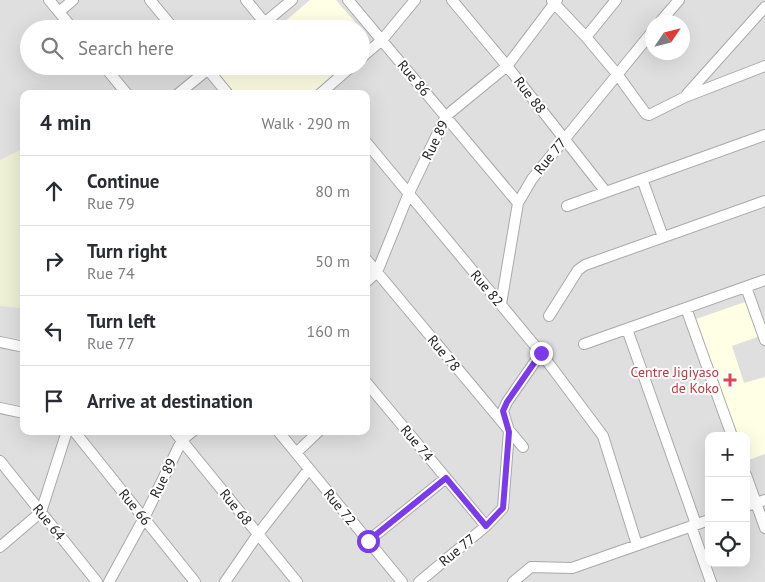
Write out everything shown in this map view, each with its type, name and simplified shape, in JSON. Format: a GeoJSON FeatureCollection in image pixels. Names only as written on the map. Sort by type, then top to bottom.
{"type":"FeatureCollection","features":[{"type":"Feature","properties":{"kind":"street"},"geometry":{"type":"LineString","coordinates":[[49,0],[66,20]]}},
{"type":"Feature","properties":{"kind":"street"},"geometry":{"type":"LineString","coordinates":[[59,12],[73,0]]}},
{"type":"Feature","properties":{"kind":"street"},"geometry":{"type":"LineString","coordinates":[[150,0],[167,20]]}},
{"type":"Feature","properties":{"kind":"street"},"geometry":{"type":"LineString","coordinates":[[246,0],[258,20]]}},
{"type":"Feature","properties":{"kind":"street"},"geometry":{"type":"LineString","coordinates":[[268,20],[292,0]]}},
{"type":"Feature","properties":{"kind":"street","name":"Rue 86"},"geometry":{"type":"LineString","coordinates":[[348,0],[365,20]]}},
{"type":"Feature","properties":{"kind":"street"},"geometry":{"type":"LineString","coordinates":[[370,50],[382,40],[415,0]]}},
{"type":"Feature","properties":{"kind":"street","name":"Rue 88"},"geometry":{"type":"LineString","coordinates":[[452,0],[507,66],[606,192]]}},
{"type":"Feature","properties":{"kind":"street"},"geometry":{"type":"LineString","coordinates":[[586,37],[616,0]]}},
{"type":"Feature","properties":{"kind":"street"},"geometry":{"type":"LineString","coordinates":[[666,15],[679,0]]}},
{"type":"Feature","properties":{"kind":"street"},"geometry":{"type":"LineString","coordinates":[[554,1],[617,74],[646,114],[649,115],[685,97],[765,66]]}},
{"type":"Feature","properties":{"kind":"street","name":"Rue 89"},"geometry":{"type":"LineString","coordinates":[[370,278],[377,272],[409,193],[446,116],[507,66],[554,1]]}},
{"type":"Feature","properties":{"kind":"street"},"geometry":{"type":"LineString","coordinates":[[685,97],[765,7]]}},
{"type":"Feature","properties":{"kind":"street","name":"Rue 86"},"geometry":{"type":"LineString","coordinates":[[370,26],[518,203]]}},
{"type":"Feature","properties":{"kind":"street","name":"Rue 77"},"geometry":{"type":"LineString","coordinates":[[501,304],[518,203],[532,179],[564,138],[645,40]]}},
{"type":"Feature","properties":{"kind":"street"},"geometry":{"type":"LineString","coordinates":[[111,75],[124,90]]}},
{"type":"Feature","properties":{"kind":"street"},"geometry":{"type":"LineString","coordinates":[[183,90],[200,75]]}},
{"type":"Feature","properties":{"kind":"street"},"geometry":{"type":"LineString","coordinates":[[215,75],[225,90]]}},
{"type":"Feature","properties":{"kind":"street"},"geometry":{"type":"LineString","coordinates":[[326,90],[342,75]]}},
{"type":"Feature","properties":{"kind":"street"},"geometry":{"type":"LineString","coordinates":[[566,206],[765,135]]}},
{"type":"Feature","properties":{"kind":"street","name":"Rue 82"},"geometry":{"type":"LineString","coordinates":[[370,147],[541,353],[604,436],[637,545]]}},
{"type":"Feature","properties":{"kind":"street"},"geometry":{"type":"LineString","coordinates":[[642,179],[663,237]]}},
{"type":"Feature","properties":{"kind":"street"},"geometry":{"type":"LineString","coordinates":[[549,316],[578,270],[585,265],[765,201]]}},
{"type":"Feature","properties":{"kind":"street","name":"Rue 78"},"geometry":{"type":"LineString","coordinates":[[370,264],[522,447]]}},
{"type":"Feature","properties":{"kind":"street"},"geometry":{"type":"LineString","coordinates":[[584,344],[765,280]]}},
{"type":"Feature","properties":{"kind":"street"},"geometry":{"type":"LineString","coordinates":[[746,287],[765,340]]}},
{"type":"Feature","properties":{"kind":"street"},"geometry":{"type":"LineString","coordinates":[[686,308],[731,432]]}},
{"type":"Feature","properties":{"kind":"street"},"geometry":{"type":"LineString","coordinates":[[626,329],[694,525],[711,582]]}},
{"type":"Feature","properties":{"kind":"street"},"geometry":{"type":"LineString","coordinates":[[0,342],[20,346]]}},
{"type":"Feature","properties":{"kind":"street","name":"Rue 77"},"geometry":{"type":"LineString","coordinates":[[419,582],[486,526],[503,508],[509,432],[503,411],[507,402],[541,353]]}},
{"type":"Feature","properties":{"kind":"street","name":"Rue 74"},"geometry":{"type":"LineString","coordinates":[[370,389],[486,526]]}},
{"type":"Feature","properties":{"kind":"street"},"geometry":{"type":"LineString","coordinates":[[0,408],[20,412]]}},
{"type":"Feature","properties":{"kind":"street"},"geometry":{"type":"LineString","coordinates":[[0,547],[41,512],[66,435]]}},
{"type":"Feature","properties":{"kind":"street","name":"Rue 66"},"geometry":{"type":"LineString","coordinates":[[77,435],[195,582]]}},
{"type":"Feature","properties":{"kind":"street","name":"Rue 68"},"geometry":{"type":"LineString","coordinates":[[178,435],[297,582]]}},
{"type":"Feature","properties":{"kind":"street","name":"Rue 89"},"geometry":{"type":"LineString","coordinates":[[109,582],[144,518],[182,440],[188,435]]}},
{"type":"Feature","properties":{"kind":"street","name":"Rue 72"},"geometry":{"type":"LineString","coordinates":[[281,435],[402,582]]}},
{"type":"Feature","properties":{"kind":"street"},"geometry":{"type":"LineString","coordinates":[[296,453],[316,435]]}},
{"type":"Feature","properties":{"kind":"street","name":"Rue 64"},"geometry":{"type":"LineString","coordinates":[[0,461],[97,582]]}},
{"type":"Feature","properties":{"kind":"street"},"geometry":{"type":"LineString","coordinates":[[225,582],[258,534],[309,469]]}},
{"type":"Feature","properties":{"kind":"street"},"geometry":{"type":"LineString","coordinates":[[746,477],[765,528]]}},
{"type":"Feature","properties":{"kind":"street"},"geometry":{"type":"LineString","coordinates":[[368,541],[446,478]]}},
{"type":"Feature","properties":{"kind":"street"},"geometry":{"type":"LineString","coordinates":[[513,582],[531,567],[572,568],[705,521]]}},
{"type":"Feature","properties":{"kind":"shaded area"},"geometry":{"type":"Polygon","coordinates":[[[0,0],[765,0],[765,582],[0,582],[0,0]]]}},
{"type":"Feature","properties":{"kind":"shaded area"},"geometry":{"type":"Polygon","coordinates":[[[310,0],[336,0],[353,20],[287,20],[310,0]]]}},
{"type":"Feature","properties":{"kind":"shaded area"},"geometry":{"type":"Polygon","coordinates":[[[335,75],[318,90],[231,90],[220,76],[335,75]]]}},
{"type":"Feature","properties":{"kind":"shaded area"},"geometry":{"type":"Polygon","coordinates":[[[20,150],[20,308],[0,306],[0,160],[20,150]]]}},
{"type":"Feature","properties":{"kind":"shaded area","name":"Centre Jigiyaso de Koko"},"geometry":{"type":"Polygon","coordinates":[[[748,301],[760,336],[732,346],[744,383],[765,377],[765,454],[750,460],[750,432],[736,432],[696,319],[748,301]]]}},
{"type":"Feature","properties":{"kind":"place","name":"Centre Jigiyaso de Koko"},"geometry":{"type":"Point","coordinates":[730,380]}},
{"type":"Feature","properties":{"kind":"route"},"geometry":{"type":"LineString","coordinates":[[368,541],[446,478],[486,526],[503,508],[509,432],[503,411],[507,402],[541,353]]}}]}
